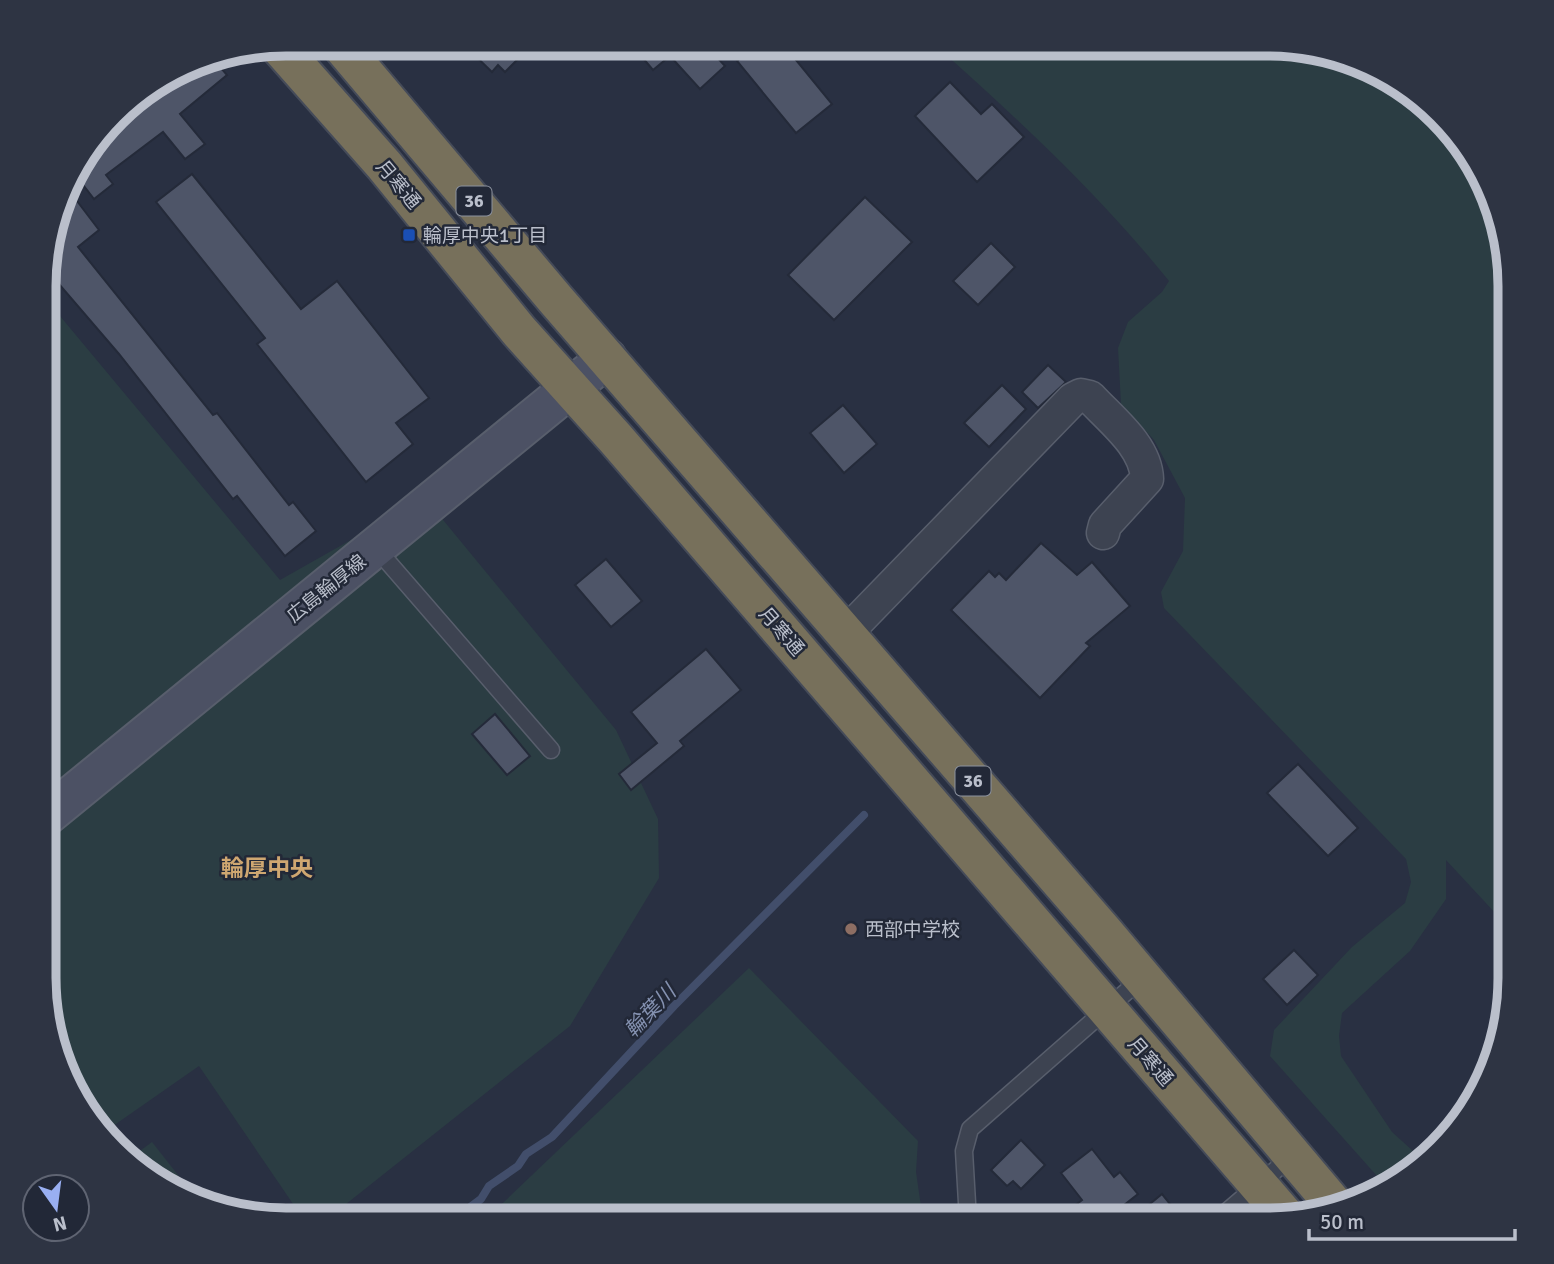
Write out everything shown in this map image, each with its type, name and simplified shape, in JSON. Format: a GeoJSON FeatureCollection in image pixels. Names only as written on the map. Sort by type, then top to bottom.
{"type":"FeatureCollection","features":[{"type":"Feature","properties":{"kind":"highway","name":"月寒通"},"geometry":{"type":"LineString","coordinates":[[288,56],[384,165],[519,331],[572,387],[1278,1208]]}},
{"type":"Feature","properties":{"kind":"highway","name":"36"},"geometry":{"type":"LineString","coordinates":[[350,56],[1329,1199]]}},
{"type":"Feature","properties":{"kind":"street","name":"広島輪厚線"},"geometry":{"type":"LineString","coordinates":[[56,803],[607,358]]}},
{"type":"Feature","properties":{"kind":"street"},"geometry":{"type":"LineString","coordinates":[[846,633],[1073,399],[1081,395],[1090,397],[1142,454],[1146,467],[1146,479],[1105,526],[1103,533]]}},
{"type":"Feature","properties":{"kind":"lane"},"geometry":{"type":"LineString","coordinates":[[375,547],[551,750]]}},
{"type":"Feature","properties":{"kind":"lane"},"geometry":{"type":"LineString","coordinates":[[967,1208],[964,1151],[970,1129],[1142,978]]}},
{"type":"Feature","properties":{"kind":"lane"},"geometry":{"type":"LineString","coordinates":[[1232,1208],[1292,1156]]}},
{"type":"Feature","properties":{"kind":"shaded area"},"geometry":{"type":"Polygon","coordinates":[[[947,56],[1283,56],[1327,64],[1370,80],[1396,95],[1431,123],[1459,158],[1486,212],[1498,271],[1498,916],[1446,860],[1446,899],[1410,951],[1342,1013],[1339,1036],[1341,1056],[1392,1132],[1416,1154],[1379,1179],[1270,1056],[1274,1030],[1352,947],[1405,903],[1411,882],[1406,859],[1164,608],[1161,592],[1183,551],[1185,498],[1154,440],[1121,404],[1118,348],[1128,322],[1162,292],[1169,281],[1114,218],[996,100],[947,56]]]}},
{"type":"Feature","properties":{"kind":"shaded area"},"geometry":{"type":"Polygon","coordinates":[[[56,311],[280,580],[425,498],[616,730],[658,819],[659,878],[570,1026],[341,1208],[296,1208],[199,1066],[111,1127],[80,1080],[68,1052],[58,1008],[56,311]]]}},
{"type":"Feature","properties":{"kind":"shaded area"},"geometry":{"type":"Polygon","coordinates":[[[749,968],[918,1141],[916,1172],[921,1208],[498,1208],[749,968]]]}},
{"type":"Feature","properties":{"kind":"shaded area"},"geometry":{"type":"Polygon","coordinates":[[[152,1142],[186,1185],[158,1169],[137,1153],[152,1142]]]}},
{"type":"Feature","properties":{"kind":"building"},"geometry":{"type":"Polygon","coordinates":[[[475,56],[521,56],[505,72],[498,65],[492,72],[475,56]]]}},
{"type":"Feature","properties":{"kind":"building"},"geometry":{"type":"Polygon","coordinates":[[[641,56],[670,56],[653,70],[641,56]]]}},
{"type":"Feature","properties":{"kind":"building"},"geometry":{"type":"Polygon","coordinates":[[[670,56],[716,56],[725,66],[700,89],[670,56]]]}},
{"type":"Feature","properties":{"kind":"building"},"geometry":{"type":"Polygon","coordinates":[[[743,56],[793,56],[832,104],[796,133],[737,61],[743,56]]]}},
{"type":"Feature","properties":{"kind":"building"},"geometry":{"type":"Polygon","coordinates":[[[219,66],[227,75],[180,114],[205,144],[185,159],[163,132],[106,175],[113,184],[94,199],[81,183],[113,134],[134,113],[171,87],[219,66]]]}},
{"type":"Feature","properties":{"kind":"building"},"geometry":{"type":"Polygon","coordinates":[[[950,82],[981,114],[992,104],[1024,137],[977,182],[915,116],[950,82]]]}},
{"type":"Feature","properties":{"kind":"building"},"geometry":{"type":"Polygon","coordinates":[[[192,174],[301,309],[337,281],[429,398],[396,423],[413,444],[366,482],[257,344],[265,338],[156,202],[192,174]]]}},
{"type":"Feature","properties":{"kind":"building"},"geometry":{"type":"Polygon","coordinates":[[[74,197],[99,230],[78,247],[213,415],[217,413],[289,505],[293,502],[316,531],[285,556],[237,496],[233,499],[119,354],[56,281],[64,227],[74,197]]]}},
{"type":"Feature","properties":{"kind":"building"},"geometry":{"type":"Polygon","coordinates":[[[865,197],[912,242],[834,320],[788,275],[865,197]]]}},
{"type":"Feature","properties":{"kind":"building"},"geometry":{"type":"Polygon","coordinates":[[[991,243],[1015,267],[978,305],[953,281],[991,243]]]}},
{"type":"Feature","properties":{"kind":"building"},"geometry":{"type":"Polygon","coordinates":[[[1048,365],[1066,382],[1038,408],[1022,392],[1048,365]]]}},
{"type":"Feature","properties":{"kind":"building"},"geometry":{"type":"Polygon","coordinates":[[[1002,385],[1026,409],[989,447],[964,423],[1002,385]]]}},
{"type":"Feature","properties":{"kind":"building"},"geometry":{"type":"Polygon","coordinates":[[[843,405],[877,444],[844,473],[810,433],[843,405]]]}},
{"type":"Feature","properties":{"kind":"building"},"geometry":{"type":"Polygon","coordinates":[[[1041,543],[1077,575],[1092,562],[1130,606],[1086,643],[1090,646],[1040,698],[951,610],[989,571],[995,577],[999,573],[1006,580],[1041,543]]]}},
{"type":"Feature","properties":{"kind":"building"},"geometry":{"type":"Polygon","coordinates":[[[606,559],[642,601],[611,627],[575,585],[606,559]]]}},
{"type":"Feature","properties":{"kind":"building"},"geometry":{"type":"Polygon","coordinates":[[[706,649],[741,690],[680,741],[684,746],[631,790],[619,774],[657,743],[631,712],[706,649]]]}},
{"type":"Feature","properties":{"kind":"building"},"geometry":{"type":"Polygon","coordinates":[[[495,714],[530,756],[507,775],[472,734],[495,714]]]}},
{"type":"Feature","properties":{"kind":"building"},"geometry":{"type":"Polygon","coordinates":[[[1298,764],[1358,828],[1328,856],[1267,793],[1298,764]]]}},
{"type":"Feature","properties":{"kind":"building"},"geometry":{"type":"Polygon","coordinates":[[[1294,950],[1318,975],[1287,1005],[1263,979],[1294,950]]]}},
{"type":"Feature","properties":{"kind":"building"},"geometry":{"type":"Polygon","coordinates":[[[1021,1140],[1045,1165],[1021,1189],[1013,1181],[1007,1186],[991,1170],[1021,1140]]]}},
{"type":"Feature","properties":{"kind":"building"},"geometry":{"type":"Polygon","coordinates":[[[1092,1149],[1114,1177],[1120,1172],[1138,1194],[1120,1208],[1072,1208],[1082,1200],[1061,1173],[1092,1149]]]}},
{"type":"Feature","properties":{"kind":"building"},"geometry":{"type":"Polygon","coordinates":[[[1162,1194],[1173,1208],[1145,1208],[1162,1194]]]}},
{"type":"Feature","properties":{"kind":"waterway","name":"輪葉川"},"geometry":{"type":"LineString","coordinates":[[469,1208],[481,1199],[489,1186],[518,1166],[526,1154],[552,1137],[674,1006],[864,815]]}},
{"type":"Feature","properties":{"kind":"place","name":"輪厚中央1丁目"},"geometry":{"type":"Point","coordinates":[409,235]}},
{"type":"Feature","properties":{"kind":"place","name":"西部中学校"},"geometry":{"type":"Point","coordinates":[851,929]}},
{"type":"Feature","properties":{"kind":"district","name":"輪厚中央"},"geometry":{"type":"Point","coordinates":[267,868]}}]}
